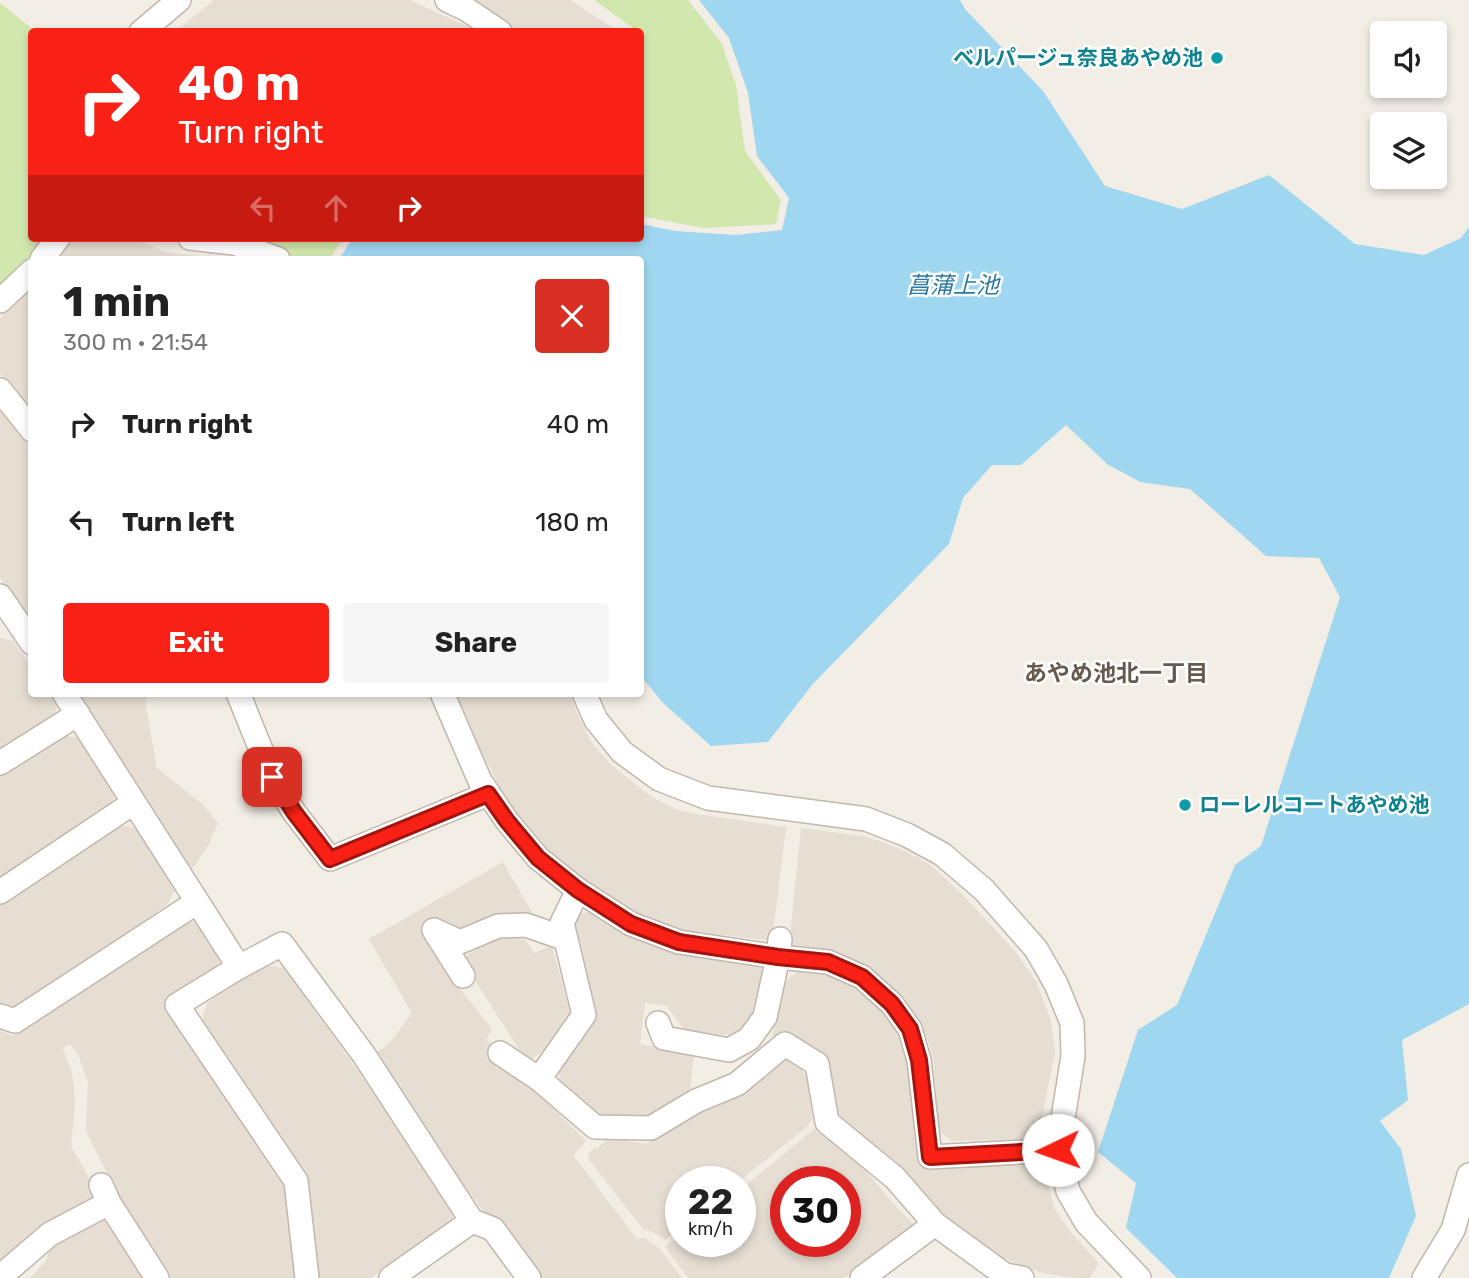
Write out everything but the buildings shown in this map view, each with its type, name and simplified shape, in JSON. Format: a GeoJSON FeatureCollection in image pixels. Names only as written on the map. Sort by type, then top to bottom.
{"type":"FeatureCollection","features":[{"type":"Feature","properties":{"kind":"street"},"geometry":{"type":"LineString","coordinates":[[447,0],[494,28]]}},
{"type":"Feature","properties":{"kind":"street"},"geometry":{"type":"LineString","coordinates":[[144,28],[163,4]]}},
{"type":"Feature","properties":{"kind":"street"},"geometry":{"type":"LineString","coordinates":[[44,256],[55,242]]}},
{"type":"Feature","properties":{"kind":"street"},"geometry":{"type":"LineString","coordinates":[[225,242],[270,256]]}},
{"type":"Feature","properties":{"kind":"street"},"geometry":{"type":"LineString","coordinates":[[0,301],[28,275]]}},
{"type":"Feature","properties":{"kind":"street"},"geometry":{"type":"LineString","coordinates":[[0,390],[28,425]]}},
{"type":"Feature","properties":{"kind":"street"},"geometry":{"type":"LineString","coordinates":[[3,608],[28,638]]}},
{"type":"Feature","properties":{"kind":"street"},"geometry":{"type":"LineString","coordinates":[[67,697],[239,967]]}},
{"type":"Feature","properties":{"kind":"street"},"geometry":{"type":"LineString","coordinates":[[240,697],[272,777],[294,812],[330,859],[488,794]]}},
{"type":"Feature","properties":{"kind":"street"},"geometry":{"type":"LineString","coordinates":[[444,697],[488,794],[538,858],[578,890],[631,924],[679,942],[779,948],[828,962],[862,977],[892,1004],[910,1029],[919,1060],[930,1157],[1058,1150]]}},
{"type":"Feature","properties":{"kind":"street"},"geometry":{"type":"LineString","coordinates":[[586,697],[596,720],[622,752],[660,779],[708,798],[866,819],[907,835],[942,854],[984,890],[1036,950],[1056,984],[1072,1023],[1073,1056],[1058,1150],[1068,1191],[1086,1222],[1139,1278]]}},
{"type":"Feature","properties":{"kind":"street"},"geometry":{"type":"LineString","coordinates":[[0,763],[78,714]]}},
{"type":"Feature","properties":{"kind":"street"},"geometry":{"type":"LineString","coordinates":[[0,892],[133,803]]}},
{"type":"Feature","properties":{"kind":"street"},"geometry":{"type":"LineString","coordinates":[[538,1079],[584,1015],[562,923],[578,890]]}},
{"type":"Feature","properties":{"kind":"street"},"geometry":{"type":"LineString","coordinates":[[0,1016],[15,1021],[197,902]]}},
{"type":"Feature","properties":{"kind":"street"},"geometry":{"type":"LineString","coordinates":[[463,975],[434,930],[460,942],[498,926],[526,925],[566,939]]}},
{"type":"Feature","properties":{"kind":"street"},"geometry":{"type":"LineString","coordinates":[[307,1278],[296,1181],[177,1005],[282,944],[364,1055],[472,1221],[493,1229],[529,1278]]}},
{"type":"Feature","properties":{"kind":"street"},"geometry":{"type":"LineString","coordinates":[[658,1023],[664,1038],[729,1050],[749,1039],[765,1017],[779,948]]}},
{"type":"Feature","properties":{"kind":"street"},"geometry":{"type":"LineString","coordinates":[[500,1053],[538,1079],[595,1127],[651,1128],[696,1101],[737,1084],[785,1044],[817,1064],[827,1122],[895,1178],[935,1224],[1005,1275],[1022,1278]]}},
{"type":"Feature","properties":{"kind":"street"},"geometry":{"type":"LineString","coordinates":[[1424,1278],[1453,1230],[1469,1175]]}},
{"type":"Feature","properties":{"kind":"street"},"geometry":{"type":"LineString","coordinates":[[0,1277],[50,1234],[105,1194],[157,1278]]}},
{"type":"Feature","properties":{"kind":"street"},"geometry":{"type":"LineString","coordinates":[[391,1278],[472,1221]]}},
{"type":"Feature","properties":{"kind":"street"},"geometry":{"type":"LineString","coordinates":[[862,1278],[935,1224]]}},
{"type":"Feature","properties":{"kind":"shaded area"},"geometry":{"type":"Polygon","coordinates":[[[214,0],[409,0],[471,28],[179,28],[214,0]]]}},
{"type":"Feature","properties":{"kind":"shaded area"},"geometry":{"type":"Polygon","coordinates":[[[458,0],[570,0],[613,28],[512,28],[458,0]]]}},
{"type":"Feature","properties":{"kind":"shaded area"},"geometry":{"type":"Polygon","coordinates":[[[64,242],[142,242],[166,252],[196,256],[52,256],[64,242]]]}},
{"type":"Feature","properties":{"kind":"shaded area"},"geometry":{"type":"Polygon","coordinates":[[[28,286],[28,406],[0,373],[0,319],[28,286]]]}},
{"type":"Feature","properties":{"kind":"shaded area"},"geometry":{"type":"Polygon","coordinates":[[[0,405],[28,438],[28,622],[0,578],[0,405]]]}},
{"type":"Feature","properties":{"kind":"shaded area"},"geometry":{"type":"Polygon","coordinates":[[[0,638],[14,641],[28,662],[28,697],[52,697],[58,705],[52,722],[0,755],[0,638]]]}},
{"type":"Feature","properties":{"kind":"shaded area"},"geometry":{"type":"Polygon","coordinates":[[[79,697],[146,697],[157,768],[201,803],[218,823],[209,844],[191,871],[79,697]]]}},
{"type":"Feature","properties":{"kind":"shaded area"},"geometry":{"type":"Polygon","coordinates":[[[454,697],[570,697],[591,742],[612,766],[655,799],[676,809],[696,814],[786,827],[772,941],[680,930],[644,918],[558,860],[531,836],[508,804],[454,697]]]}},
{"type":"Feature","properties":{"kind":"shaded area"},"geometry":{"type":"Polygon","coordinates":[[[58,735],[77,737],[114,794],[111,810],[0,880],[0,773],[58,735]]]}},
{"type":"Feature","properties":{"kind":"shaded area"},"geometry":{"type":"Polygon","coordinates":[[[117,825],[137,828],[174,890],[168,904],[20,1009],[1,1008],[0,901],[117,825]]]}},
{"type":"Feature","properties":{"kind":"shaded area"},"geometry":{"type":"Polygon","coordinates":[[[801,828],[862,836],[907,852],[929,864],[960,892],[1015,951],[1037,983],[1051,1021],[1055,1052],[1040,1127],[1030,1139],[952,1141],[939,1131],[933,1058],[918,1021],[862,965],[835,951],[789,945],[801,828]]]}},
{"type":"Feature","properties":{"kind":"shaded area"},"geometry":{"type":"Polygon","coordinates":[[[503,862],[535,918],[459,936],[448,932],[441,920],[425,929],[456,984],[492,1029],[486,1040],[493,1045],[495,1060],[502,1070],[515,1070],[586,1141],[573,1155],[637,1239],[645,1238],[660,1249],[682,1278],[532,1278],[369,1059],[391,1041],[412,1013],[369,939],[503,862]]]}},
{"type":"Feature","properties":{"kind":"shaded area"},"geometry":{"type":"Polygon","coordinates":[[[593,911],[632,938],[665,948],[754,960],[766,975],[754,1015],[739,1031],[724,1035],[684,1030],[667,1006],[645,1003],[640,1044],[694,1054],[690,1090],[670,1105],[645,1116],[632,1118],[594,1113],[559,1082],[559,1066],[591,1025],[571,924],[577,914],[593,911]]]}},
{"type":"Feature","properties":{"kind":"shaded area"},"geometry":{"type":"Polygon","coordinates":[[[183,920],[202,924],[221,955],[216,972],[168,1010],[277,1171],[285,1188],[295,1278],[166,1278],[132,1223],[86,1131],[88,1082],[79,1057],[70,1044],[63,1048],[74,1088],[71,1146],[100,1198],[0,1263],[0,1031],[13,1036],[183,920]]]}},
{"type":"Feature","properties":{"kind":"shaded area"},"geometry":{"type":"Polygon","coordinates":[[[502,936],[525,939],[534,953],[552,946],[570,1013],[568,1022],[546,1049],[530,1060],[519,1049],[463,964],[467,955],[502,936]]]}},
{"type":"Feature","properties":{"kind":"shaded area"},"geometry":{"type":"Polygon","coordinates":[[[264,965],[284,968],[455,1206],[451,1226],[371,1278],[318,1278],[306,1176],[201,1024],[207,1003],[264,965]]]}},
{"type":"Feature","properties":{"kind":"shaded area"},"geometry":{"type":"Polygon","coordinates":[[[801,969],[825,972],[847,981],[865,994],[895,1027],[906,1044],[922,1162],[1030,1159],[1044,1170],[1055,1210],[1072,1234],[1099,1263],[1090,1278],[1042,1273],[1001,1257],[921,1203],[834,1114],[817,1053],[792,1037],[772,1036],[786,981],[801,969]]]}},
{"type":"Feature","properties":{"kind":"shaded area"},"geometry":{"type":"Polygon","coordinates":[[[785,1059],[802,1070],[808,1080],[812,1119],[806,1128],[756,1168],[665,1166],[665,1240],[651,1231],[644,1230],[589,1160],[588,1154],[609,1138],[645,1144],[683,1124],[703,1107],[739,1096],[777,1060],[785,1059]]]}},
{"type":"Feature","properties":{"kind":"shaded area"},"geometry":{"type":"Polygon","coordinates":[[[814,1129],[860,1166],[770,1166],[770,1257],[861,1257],[861,1166],[914,1224],[845,1278],[688,1278],[672,1257],[756,1257],[756,1177],[814,1129]]]}},
{"type":"Feature","properties":{"kind":"shaded area"},"geometry":{"type":"Polygon","coordinates":[[[110,1216],[147,1278],[30,1278],[46,1261],[49,1251],[72,1229],[110,1216]]]}},
{"type":"Feature","properties":{"kind":"green space"},"geometry":{"type":"Polygon","coordinates":[[[594,0],[688,0],[722,44],[736,85],[745,151],[781,200],[776,224],[704,228],[644,217],[644,28],[633,28],[594,0]]]}},
{"type":"Feature","properties":{"kind":"green space"},"geometry":{"type":"Polygon","coordinates":[[[0,3],[31,28],[28,28],[28,242],[44,242],[0,288],[0,3]]]}},
{"type":"Feature","properties":{"kind":"green space"},"geometry":{"type":"Polygon","coordinates":[[[264,242],[341,242],[331,256],[289,256],[264,242]]]}},
{"type":"Feature","properties":{"kind":"water","name":"菖蒲上池"},"geometry":{"type":"Polygon","coordinates":[[[699,0],[960,0],[965,9],[1043,91],[1105,186],[1182,209],[1269,175],[1355,244],[1424,255],[1461,238],[1469,227],[1469,1004],[1402,1040],[1408,1100],[1380,1121],[1401,1149],[1416,1216],[1389,1278],[1177,1278],[1126,1228],[1136,1183],[1098,1152],[1138,1030],[1177,1005],[1235,865],[1261,846],[1340,597],[1319,558],[1266,556],[1190,489],[1140,482],[1107,464],[1066,425],[1021,465],[992,465],[963,498],[949,544],[812,685],[768,742],[711,746],[662,702],[644,680],[644,256],[341,256],[350,242],[644,242],[644,225],[675,231],[735,235],[782,230],[789,198],[757,156],[748,93],[729,38],[699,0]]]}},
{"type":"Feature","properties":{"kind":"place","name":"ベルパージュ奈良あやめ池"},"geometry":{"type":"Point","coordinates":[1217,58]}},
{"type":"Feature","properties":{"kind":"place","name":"ローレルコートあやめ池"},"geometry":{"type":"Point","coordinates":[1185,805]}},
{"type":"Feature","properties":{"kind":"district","name":"あやめ池北一丁目"},"geometry":{"type":"Point","coordinates":[1116,673]}},
{"type":"Feature","properties":{"kind":"route"},"geometry":{"type":"LineString","coordinates":[[272,777],[294,812],[330,859],[488,794],[538,858],[578,890],[631,924],[679,942],[828,962],[862,977],[892,1004],[910,1029],[919,1060],[930,1157],[1058,1150]]}}]}
